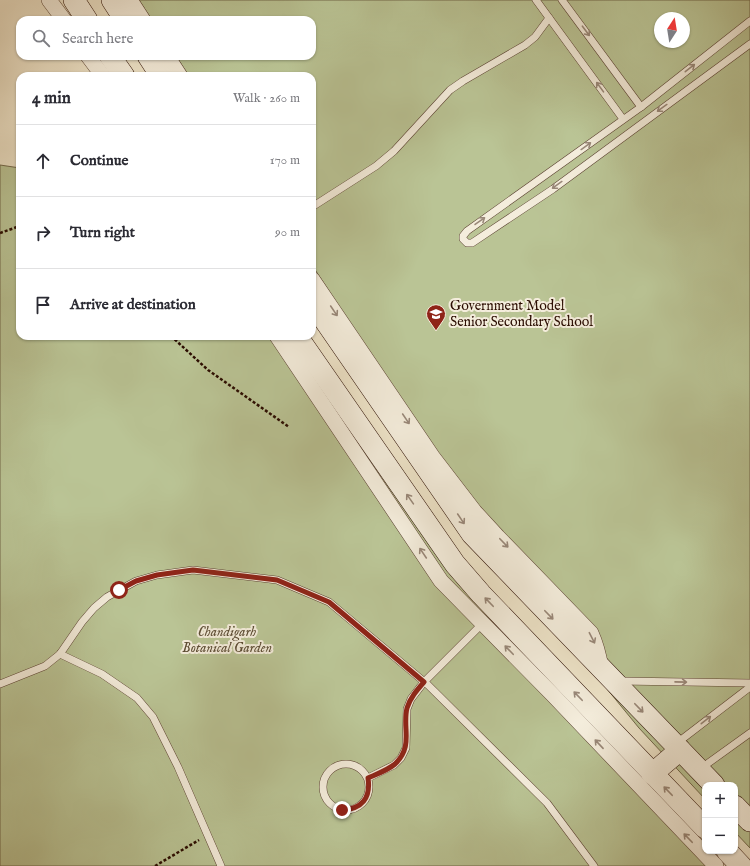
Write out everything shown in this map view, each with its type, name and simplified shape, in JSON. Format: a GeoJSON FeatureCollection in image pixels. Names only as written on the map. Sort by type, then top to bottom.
{"type":"FeatureCollection","features":[{"type":"Feature","properties":{"kind":"main road"},"geometry":{"type":"LineString","coordinates":[[74,0],[84,16]]}},
{"type":"Feature","properties":{"kind":"main road"},"geometry":{"type":"LineString","coordinates":[[112,0],[122,16]]}},
{"type":"Feature","properties":{"kind":"main road"},"geometry":{"type":"LineString","coordinates":[[113,60],[121,72]]}},
{"type":"Feature","properties":{"kind":"main road"},"geometry":{"type":"LineString","coordinates":[[151,60],[158,72]]}},
{"type":"Feature","properties":{"kind":"main road"},"geometry":{"type":"LineString","coordinates":[[316,308],[472,534],[711,782]]}},
{"type":"Feature","properties":{"kind":"main road"},"geometry":{"type":"LineString","coordinates":[[300,340],[455,564],[481,594],[702,825]]}},
{"type":"Feature","properties":{"kind":"main road"},"geometry":{"type":"LineString","coordinates":[[652,774],[678,747]]}},
{"type":"Feature","properties":{"kind":"main road"},"geometry":{"type":"LineString","coordinates":[[738,809],[750,821]]}},
{"type":"Feature","properties":{"kind":"main road"},"geometry":{"type":"LineString","coordinates":[[730,854],[742,866]]}},
{"type":"Feature","properties":{"kind":"street"},"geometry":{"type":"LineString","coordinates":[[49,0],[61,16]]}},
{"type":"Feature","properties":{"kind":"street"},"geometry":{"type":"LineString","coordinates":[[130,0],[140,16]]}},
{"type":"Feature","properties":{"kind":"street"},"geometry":{"type":"LineString","coordinates":[[91,60],[100,72]]}},
{"type":"Feature","properties":{"kind":"street"},"geometry":{"type":"LineString","coordinates":[[170,60],[177,72]]}},
{"type":"Feature","properties":{"kind":"street"},"geometry":{"type":"LineString","coordinates":[[316,284],[432,456],[471,506],[498,537],[591,633],[607,675]]}},
{"type":"Feature","properties":{"kind":"street"},"geometry":{"type":"LineString","coordinates":[[280,340],[441,581],[554,695],[716,866]]}},
{"type":"Feature","properties":{"kind":"lane"},"geometry":{"type":"LineString","coordinates":[[536,0],[623,119]]}},
{"type":"Feature","properties":{"kind":"lane"},"geometry":{"type":"LineString","coordinates":[[562,0],[641,107]]}},
{"type":"Feature","properties":{"kind":"lane"},"geometry":{"type":"LineString","coordinates":[[316,204],[376,166],[394,151],[450,90],[525,45],[534,37],[549,18]]}},
{"type":"Feature","properties":{"kind":"lane"},"geometry":{"type":"LineString","coordinates":[[750,21],[641,107],[466,230],[463,236],[465,241],[467,243],[472,243],[553,189],[750,44]]}},
{"type":"Feature","properties":{"kind":"lane"},"geometry":{"type":"LineString","coordinates":[[0,684],[45,666],[60,654],[82,622],[94,608],[107,597],[136,581],[157,575],[193,570],[277,580],[329,602],[424,682],[547,803],[594,866]]}},
{"type":"Feature","properties":{"kind":"lane"},"geometry":{"type":"LineString","coordinates":[[368,778],[394,765],[401,758],[406,748],[407,709],[411,699],[424,682],[483,623]]}},
{"type":"Feature","properties":{"kind":"lane"},"geometry":{"type":"LineString","coordinates":[[60,654],[102,674],[137,698],[153,717],[178,767],[221,866]]}},
{"type":"Feature","properties":{"kind":"lane"},"geometry":{"type":"LineString","coordinates":[[607,675],[750,683]]}},
{"type":"Feature","properties":{"kind":"lane"},"geometry":{"type":"LineString","coordinates":[[678,747],[750,687]]}},
{"type":"Feature","properties":{"kind":"lane"},"geometry":{"type":"LineString","coordinates":[[699,770],[750,732]]}},
{"type":"Feature","properties":{"kind":"lane"},"geometry":{"type":"LineString","coordinates":[[345,763],[352,764],[359,767],[368,778],[368,794],[358,807],[350,810],[342,810],[328,802],[324,795],[322,788],[326,774],[331,768],[337,765],[345,763]]}},
{"type":"Feature","properties":{"kind":"path"},"geometry":{"type":"LineString","coordinates":[[0,233],[16,227]]}},
{"type":"Feature","properties":{"kind":"path"},"geometry":{"type":"LineString","coordinates":[[175,340],[208,370],[289,427]]}},
{"type":"Feature","properties":{"kind":"path"},"geometry":{"type":"LineString","coordinates":[[155,866],[207,834]]}},
{"type":"Feature","properties":{"kind":"green space"},"geometry":{"type":"Polygon","coordinates":[[[139,0],[750,0],[750,848],[738,835],[738,782],[702,782],[702,796],[639,728],[516,578],[316,271],[316,72],[186,72],[179,60],[316,60],[316,16],[149,16],[139,0]]]}},
{"type":"Feature","properties":{"kind":"green space","name":"Chandigarh Botanical Garden"},"geometry":{"type":"Polygon","coordinates":[[[0,165],[16,167],[16,340],[287,340],[526,667],[714,866],[0,866],[0,165]]]}},
{"type":"Feature","properties":{"kind":"place","name":"Government Model Senior Secondary School"},"geometry":{"type":"Point","coordinates":[436,331]}},
{"type":"Feature","properties":{"kind":"route"},"geometry":{"type":"LineString","coordinates":[[119,590],[136,581],[157,575],[193,570],[277,580],[329,602],[424,682],[411,699],[407,709],[406,748],[401,758],[394,765],[368,778],[368,794],[358,807],[350,810],[342,810]]}}]}
